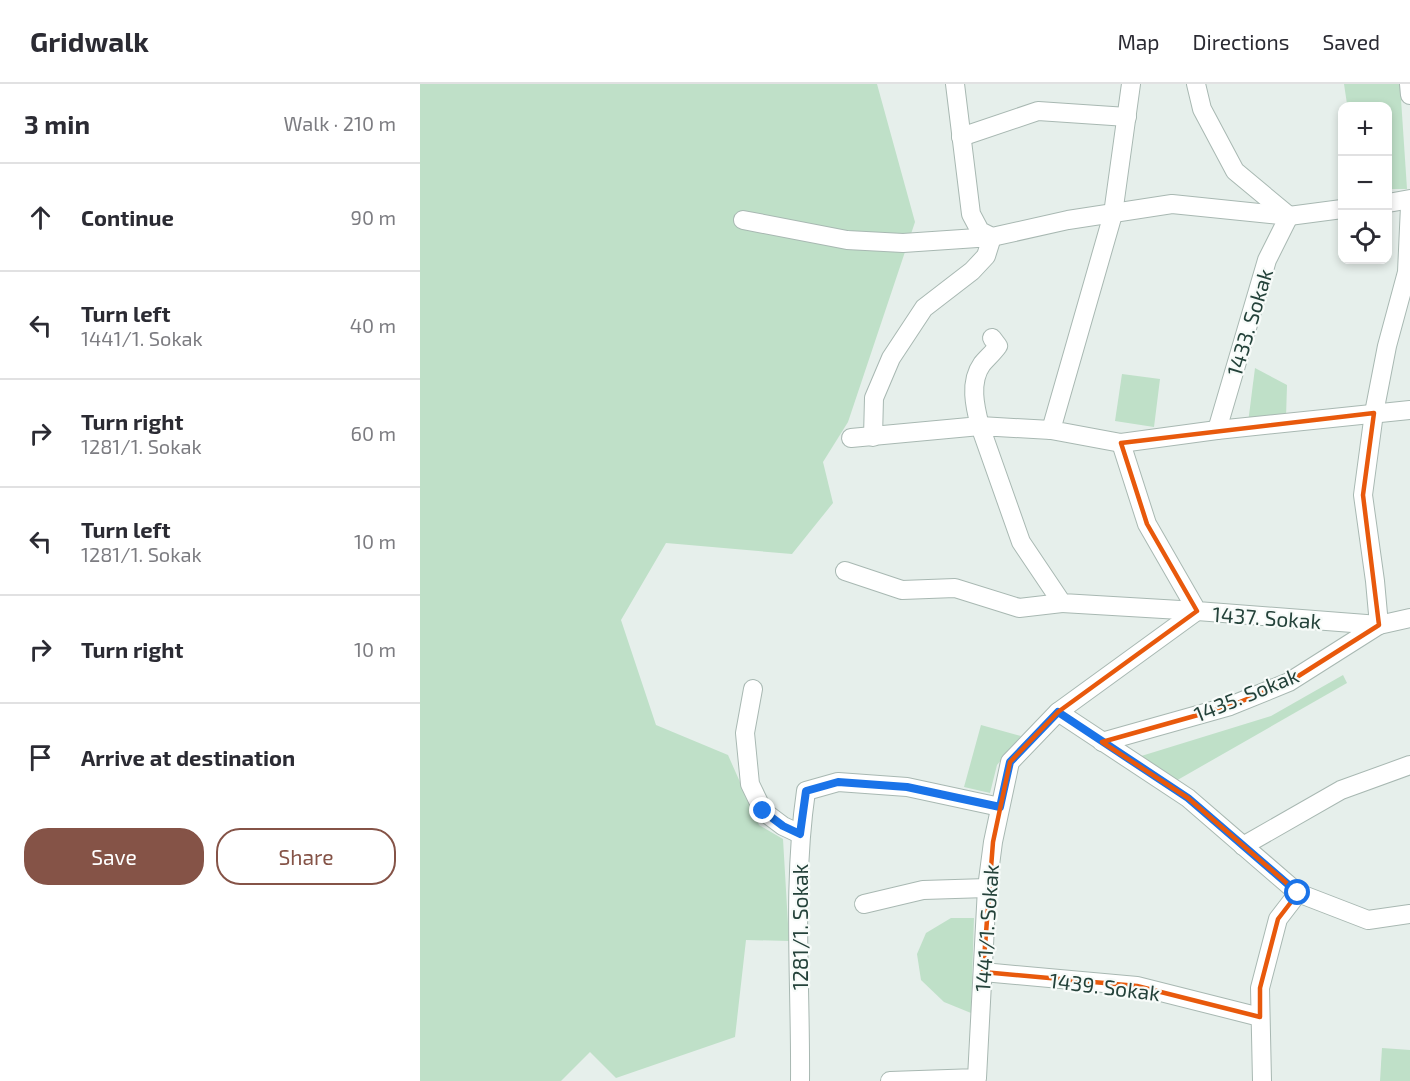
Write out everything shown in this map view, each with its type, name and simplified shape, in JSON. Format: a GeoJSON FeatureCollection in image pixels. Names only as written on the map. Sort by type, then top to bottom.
{"type":"FeatureCollection","features":[{"type":"Feature","properties":{"kind":"street"},"geometry":{"type":"LineString","coordinates":[[955,84],[970,214],[980,231],[992,237]]}},
{"type":"Feature","properties":{"kind":"street"},"geometry":{"type":"LineString","coordinates":[[1051,430],[1113,214],[1131,84]]}},
{"type":"Feature","properties":{"kind":"street"},"geometry":{"type":"LineString","coordinates":[[1196,84],[1202,109],[1235,171],[1289,216]]}},
{"type":"Feature","properties":{"kind":"street"},"geometry":{"type":"LineString","coordinates":[[1409,84],[1410,95]]}},
{"type":"Feature","properties":{"kind":"street"},"geometry":{"type":"LineString","coordinates":[[961,137],[1038,111],[1127,117]]}},
{"type":"Feature","properties":{"kind":"street"},"geometry":{"type":"LineString","coordinates":[[1392,202],[1410,200]]}},
{"type":"Feature","properties":{"kind":"street"},"geometry":{"type":"LineString","coordinates":[[743,220],[847,240],[903,243],[992,237],[1068,220],[1172,204],[1289,216],[1338,210]]}},
{"type":"Feature","properties":{"kind":"street"},"geometry":{"type":"LineString","coordinates":[[1410,206],[1408,278],[1388,346],[1374,413],[1363,495],[1376,581],[1379,625],[1410,618]]}},
{"type":"Feature","properties":{"kind":"street","name":"1433. Sokak"},"geometry":{"type":"LineString","coordinates":[[1217,430],[1267,260],[1289,216]]}},
{"type":"Feature","properties":{"kind":"street"},"geometry":{"type":"LineString","coordinates":[[873,437],[874,398],[891,358],[924,308],[972,271],[986,256],[992,237]]}},
{"type":"Feature","properties":{"kind":"street"},"geometry":{"type":"LineString","coordinates":[[992,338],[998,346],[982,365],[975,386],[974,404],[1021,542],[1062,603]]}},
{"type":"Feature","properties":{"kind":"street"},"geometry":{"type":"LineString","coordinates":[[851,438],[980,426],[1051,430],[1121,443],[1217,430],[1410,410]]}},
{"type":"Feature","properties":{"kind":"street","name":"1437. Sokak"},"geometry":{"type":"LineString","coordinates":[[1121,443],[1147,524],[1197,611],[1379,625]]}},
{"type":"Feature","properties":{"kind":"street"},"geometry":{"type":"LineString","coordinates":[[845,571],[902,590],[955,588],[1019,608],[1062,603],[1197,611]]}},
{"type":"Feature","properties":{"kind":"street","name":"1441/1. Sokak"},"geometry":{"type":"LineString","coordinates":[[890,1081],[979,1080],[987,888],[993,842],[1010,762],[1058,712],[1197,611]]}},
{"type":"Feature","properties":{"kind":"street","name":"1435. Sokak"},"geometry":{"type":"LineString","coordinates":[[1102,742],[1230,706],[1288,682],[1379,625]]}},
{"type":"Feature","properties":{"kind":"street"},"geometry":{"type":"LineString","coordinates":[[753,688],[746,733],[750,784],[763,811],[783,826],[800,834]]}},
{"type":"Feature","properties":{"kind":"street"},"geometry":{"type":"LineString","coordinates":[[1058,712],[1188,798],[1298,893],[1368,920],[1410,914]]}},
{"type":"Feature","properties":{"kind":"street"},"geometry":{"type":"LineString","coordinates":[[1243,846],[1341,789],[1410,765]]}},
{"type":"Feature","properties":{"kind":"street","name":"1281/1. Sokak"},"geometry":{"type":"LineString","coordinates":[[800,1081],[797,933],[800,834],[806,791],[838,782],[907,787],[1000,807]]}},
{"type":"Feature","properties":{"kind":"street"},"geometry":{"type":"LineString","coordinates":[[864,904],[923,890],[987,888]]}},
{"type":"Feature","properties":{"kind":"street"},"geometry":{"type":"LineString","coordinates":[[1262,1081],[1260,988],[1278,919],[1298,893]]}},
{"type":"Feature","properties":{"kind":"street","name":"1439. Sokak"},"geometry":{"type":"LineString","coordinates":[[983,972],[1137,986],[1260,1017]]}},
{"type":"Feature","properties":{"kind":"highlighted area"},"geometry":{"type":"Polygon","coordinates":[[[1374,413],[1363,495],[1379,625],[1289,682],[1230,706],[1102,742],[1188,798],[1298,893],[1278,919],[1260,988],[1260,1017],[1137,986],[983,972],[993,842],[1010,762],[1058,712],[1197,611],[1147,524],[1121,443],[1374,413]]]}},
{"type":"Feature","properties":{"kind":"green space"},"geometry":{"type":"Polygon","coordinates":[[[420,84],[877,84],[915,222],[848,422],[823,462],[833,503],[792,554],[666,543],[621,620],[656,725],[728,755],[759,825],[783,839],[789,941],[746,940],[735,1037],[616,1078],[590,1052],[561,1081],[420,1081],[420,84]]]}},
{"type":"Feature","properties":{"kind":"green space"},"geometry":{"type":"Polygon","coordinates":[[[1344,84],[1400,84],[1407,189],[1392,189],[1392,102],[1347,102],[1344,84]]]}},
{"type":"Feature","properties":{"kind":"green space"},"geometry":{"type":"Polygon","coordinates":[[[1255,368],[1287,385],[1286,417],[1248,423],[1255,368]]]}},
{"type":"Feature","properties":{"kind":"green space"},"geometry":{"type":"Polygon","coordinates":[[[1122,374],[1160,379],[1154,427],[1115,421],[1122,374]]]}},
{"type":"Feature","properties":{"kind":"green space"},"geometry":{"type":"Polygon","coordinates":[[[1343,675],[1347,683],[1174,782],[1138,757],[1271,716],[1343,675]]]}},
{"type":"Feature","properties":{"kind":"green space"},"geometry":{"type":"Polygon","coordinates":[[[981,725],[1021,736],[997,765],[990,793],[964,787],[981,725]]]}},
{"type":"Feature","properties":{"kind":"green space"},"geometry":{"type":"Polygon","coordinates":[[[951,918],[974,918],[971,1013],[944,1002],[921,980],[917,954],[926,933],[951,918]]]}},
{"type":"Feature","properties":{"kind":"green space"},"geometry":{"type":"Polygon","coordinates":[[[1382,1048],[1410,1050],[1410,1081],[1380,1081],[1382,1048]]]}},
{"type":"Feature","properties":{"kind":"route"},"geometry":{"type":"LineString","coordinates":[[763,811],[783,826],[800,834],[806,791],[838,782],[907,787],[1000,807],[1010,762],[1058,712],[1188,798],[1298,893]]}}]}
